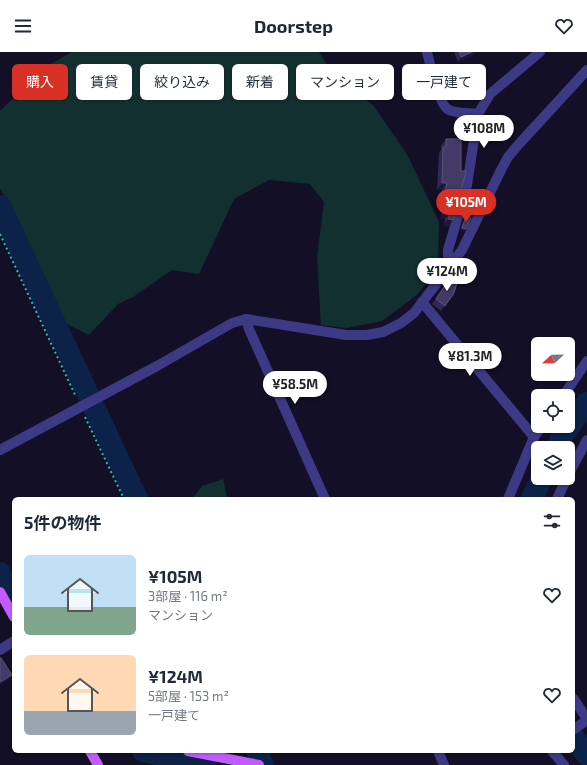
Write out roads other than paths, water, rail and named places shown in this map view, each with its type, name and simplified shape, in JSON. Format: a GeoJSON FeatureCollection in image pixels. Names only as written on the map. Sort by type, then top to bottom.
{"type":"FeatureCollection","features":[{"type":"Feature","properties":{"kind":"main road"},"geometry":{"type":"LineString","coordinates":[[0,592],[12,613]]}},
{"type":"Feature","properties":{"kind":"main road"},"geometry":{"type":"LineString","coordinates":[[91,753],[98,765]]}},
{"type":"Feature","properties":{"kind":"main road"},"geometry":{"type":"LineString","coordinates":[[198,753],[255,764]]}},
{"type":"Feature","properties":{"kind":"street"},"geometry":{"type":"LineString","coordinates":[[427,52],[440,100],[445,108],[451,111],[478,114]]}},
{"type":"Feature","properties":{"kind":"street"},"geometry":{"type":"LineString","coordinates":[[452,263],[448,256],[448,250],[468,185],[478,114],[482,104],[490,94],[540,52]]}},
{"type":"Feature","properties":{"kind":"street"},"geometry":{"type":"LineString","coordinates":[[0,450],[157,366],[232,323],[246,319],[346,335],[366,335],[383,332],[401,323],[414,313],[462,250],[500,170],[508,157],[587,70]]}},
{"type":"Feature","properties":{"kind":"street"},"geometry":{"type":"LineString","coordinates":[[422,302],[536,438]]}},
{"type":"Feature","properties":{"kind":"street"},"geometry":{"type":"LineString","coordinates":[[246,319],[249,329],[324,497]]}},
{"type":"Feature","properties":{"kind":"street"},"geometry":{"type":"LineString","coordinates":[[568,389],[587,361]]}},
{"type":"Feature","properties":{"kind":"street"},"geometry":{"type":"LineString","coordinates":[[509,497],[538,433]]}},
{"type":"Feature","properties":{"kind":"street"},"geometry":{"type":"LineString","coordinates":[[575,462],[587,440]]}},
{"type":"Feature","properties":{"kind":"street"},"geometry":{"type":"LineString","coordinates":[[558,497],[564,485]]}},
{"type":"Feature","properties":{"kind":"street"},"geometry":{"type":"LineString","coordinates":[[0,650],[12,642]]}},
{"type":"Feature","properties":{"kind":"street"},"geometry":{"type":"LineString","coordinates":[[575,702],[586,721],[575,729]]}},
{"type":"Feature","properties":{"kind":"street"},"geometry":{"type":"LineString","coordinates":[[439,753],[444,765]]}},
{"type":"Feature","properties":{"kind":"street"},"geometry":{"type":"LineString","coordinates":[[554,753],[564,765]]}},
{"type":"Feature","properties":{"kind":"waterway"},"geometry":{"type":"LineString","coordinates":[[0,206],[136,497]]}},
{"type":"Feature","properties":{"kind":"waterway"},"geometry":{"type":"LineString","coordinates":[[560,441],[562,436],[587,403]]}},
{"type":"Feature","properties":{"kind":"waterway"},"geometry":{"type":"LineString","coordinates":[[533,497],[539,485]]}},
{"type":"Feature","properties":{"kind":"waterway"},"geometry":{"type":"LineString","coordinates":[[0,573],[12,594]]}},
{"type":"Feature","properties":{"kind":"waterway"},"geometry":{"type":"LineString","coordinates":[[575,740],[587,755]]}},
{"type":"Feature","properties":{"kind":"waterway"},"geometry":{"type":"LineString","coordinates":[[152,753],[205,765]]}},
{"type":"Feature","properties":{"kind":"waterway"},"geometry":{"type":"LineString","coordinates":[[258,753],[263,765]]}}]}
